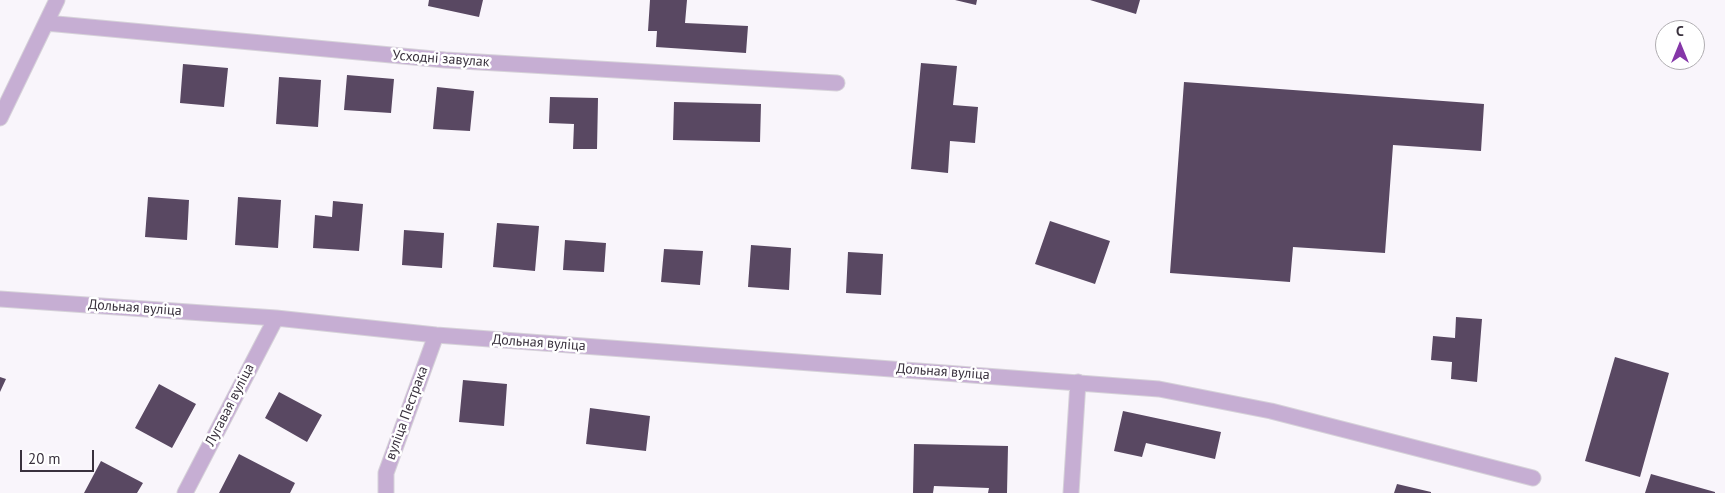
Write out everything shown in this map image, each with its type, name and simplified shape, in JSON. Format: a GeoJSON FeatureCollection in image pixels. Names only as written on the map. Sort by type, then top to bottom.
{"type":"FeatureCollection","features":[{"type":"Feature","properties":{"kind":"street"},"geometry":{"type":"LineString","coordinates":[[0,118],[57,0]]}},
{"type":"Feature","properties":{"kind":"street","name":"Усходні завулак"},"geometry":{"type":"LineString","coordinates":[[46,23],[445,60],[837,83]]}},
{"type":"Feature","properties":{"kind":"street","name":"Дольная вуліца"},"geometry":{"type":"LineString","coordinates":[[0,299],[276,318],[436,335],[1158,389],[1271,411],[1533,478]]}},
{"type":"Feature","properties":{"kind":"street","name":"Лугавая вуліца"},"geometry":{"type":"LineString","coordinates":[[185,493],[276,318]]}},
{"type":"Feature","properties":{"kind":"street","name":"вуліца Пестрака"},"geometry":{"type":"LineString","coordinates":[[386,493],[386,473],[436,335]]}},
{"type":"Feature","properties":{"kind":"street"},"geometry":{"type":"LineString","coordinates":[[1071,493],[1078,382]]}},
{"type":"Feature","properties":{"kind":"building"},"geometry":{"type":"Polygon","coordinates":[[[429,0],[483,0],[479,17],[428,6],[429,0]]]}},
{"type":"Feature","properties":{"kind":"building"},"geometry":{"type":"Polygon","coordinates":[[[650,0],[687,0],[685,23],[748,26],[746,53],[656,47],[657,31],[648,31],[650,0]]]}},
{"type":"Feature","properties":{"kind":"building"},"geometry":{"type":"Polygon","coordinates":[[[955,0],[977,0],[976,5],[955,0]]]}},
{"type":"Feature","properties":{"kind":"building"},"geometry":{"type":"Polygon","coordinates":[[[1090,0],[1140,0],[1136,14],[1090,0]]]}},
{"type":"Feature","properties":{"kind":"building"},"geometry":{"type":"Polygon","coordinates":[[[921,63],[957,66],[953,105],[978,107],[975,143],[950,141],[948,173],[911,169],[921,63]]]}},
{"type":"Feature","properties":{"kind":"building"},"geometry":{"type":"Polygon","coordinates":[[[183,64],[228,68],[224,107],[180,103],[183,64]]]}},
{"type":"Feature","properties":{"kind":"building"},"geometry":{"type":"Polygon","coordinates":[[[347,75],[394,79],[391,113],[344,110],[347,75]]]}},
{"type":"Feature","properties":{"kind":"building"},"geometry":{"type":"Polygon","coordinates":[[[279,77],[321,80],[318,127],[276,124],[279,77]]]}},
{"type":"Feature","properties":{"kind":"building"},"geometry":{"type":"Polygon","coordinates":[[[1184,82],[1484,104],[1481,151],[1393,145],[1385,253],[1293,247],[1290,282],[1170,273],[1184,82]]]}},
{"type":"Feature","properties":{"kind":"building"},"geometry":{"type":"Polygon","coordinates":[[[437,87],[474,91],[470,131],[433,129],[437,87]]]}},
{"type":"Feature","properties":{"kind":"building"},"geometry":{"type":"Polygon","coordinates":[[[550,97],[598,98],[597,149],[573,149],[574,124],[549,123],[550,97]]]}},
{"type":"Feature","properties":{"kind":"building"},"geometry":{"type":"Polygon","coordinates":[[[674,102],[761,104],[760,142],[673,140],[674,102]]]}},
{"type":"Feature","properties":{"kind":"building"},"geometry":{"type":"Polygon","coordinates":[[[148,197],[189,200],[187,240],[145,237],[148,197]]]}},
{"type":"Feature","properties":{"kind":"building"},"geometry":{"type":"Polygon","coordinates":[[[238,197],[281,200],[278,248],[235,245],[238,197]]]}},
{"type":"Feature","properties":{"kind":"building"},"geometry":{"type":"Polygon","coordinates":[[[333,201],[363,204],[359,251],[313,248],[315,215],[332,217],[333,201]]]}},
{"type":"Feature","properties":{"kind":"building"},"geometry":{"type":"Polygon","coordinates":[[[1050,221],[1110,241],[1095,284],[1035,264],[1050,221]]]}},
{"type":"Feature","properties":{"kind":"building"},"geometry":{"type":"Polygon","coordinates":[[[497,223],[539,226],[535,271],[493,267],[497,223]]]}},
{"type":"Feature","properties":{"kind":"building"},"geometry":{"type":"Polygon","coordinates":[[[404,230],[444,233],[442,268],[402,265],[404,230]]]}},
{"type":"Feature","properties":{"kind":"building"},"geometry":{"type":"Polygon","coordinates":[[[565,240],[606,243],[604,272],[563,270],[565,240]]]}},
{"type":"Feature","properties":{"kind":"building"},"geometry":{"type":"Polygon","coordinates":[[[751,245],[791,248],[789,290],[748,287],[751,245]]]}},
{"type":"Feature","properties":{"kind":"building"},"geometry":{"type":"Polygon","coordinates":[[[664,249],[703,251],[700,285],[661,282],[664,249]]]}},
{"type":"Feature","properties":{"kind":"building"},"geometry":{"type":"Polygon","coordinates":[[[848,252],[883,254],[881,295],[846,293],[848,252]]]}},
{"type":"Feature","properties":{"kind":"building"},"geometry":{"type":"Polygon","coordinates":[[[1456,317],[1482,319],[1477,382],[1451,379],[1452,362],[1431,360],[1433,336],[1455,338],[1456,317]]]}},
{"type":"Feature","properties":{"kind":"building"},"geometry":{"type":"Polygon","coordinates":[[[1615,357],[1669,373],[1640,477],[1585,461],[1615,357]]]}},
{"type":"Feature","properties":{"kind":"building"},"geometry":{"type":"Polygon","coordinates":[[[0,377],[6,379],[0,392],[0,377]]]}},
{"type":"Feature","properties":{"kind":"building"},"geometry":{"type":"Polygon","coordinates":[[[463,380],[507,384],[504,426],[459,422],[463,380]]]}},
{"type":"Feature","properties":{"kind":"building"},"geometry":{"type":"Polygon","coordinates":[[[159,384],[196,404],[172,448],[135,428],[159,384]]]}},
{"type":"Feature","properties":{"kind":"building"},"geometry":{"type":"Polygon","coordinates":[[[279,392],[322,415],[307,442],[265,418],[279,392]]]}},
{"type":"Feature","properties":{"kind":"building"},"geometry":{"type":"Polygon","coordinates":[[[590,408],[650,416],[646,451],[586,444],[590,408]]]}},
{"type":"Feature","properties":{"kind":"building"},"geometry":{"type":"Polygon","coordinates":[[[1123,411],[1221,432],[1215,459],[1146,443],[1142,457],[1114,451],[1123,411]]]}},
{"type":"Feature","properties":{"kind":"building"},"geometry":{"type":"Polygon","coordinates":[[[914,444],[1008,446],[1007,493],[988,493],[989,488],[934,486],[933,493],[913,493],[914,444]]]}},
{"type":"Feature","properties":{"kind":"building"},"geometry":{"type":"Polygon","coordinates":[[[239,454],[295,483],[290,493],[219,493],[239,454]]]}},
{"type":"Feature","properties":{"kind":"building"},"geometry":{"type":"Polygon","coordinates":[[[101,461],[143,483],[137,493],[84,493],[101,461]]]}},
{"type":"Feature","properties":{"kind":"building"},"geometry":{"type":"Polygon","coordinates":[[[1651,474],[1715,492],[1715,493],[1645,493],[1651,474]]]}},
{"type":"Feature","properties":{"kind":"building"},"geometry":{"type":"Polygon","coordinates":[[[1397,484],[1431,492],[1431,493],[1394,493],[1397,484]]]}}]}
